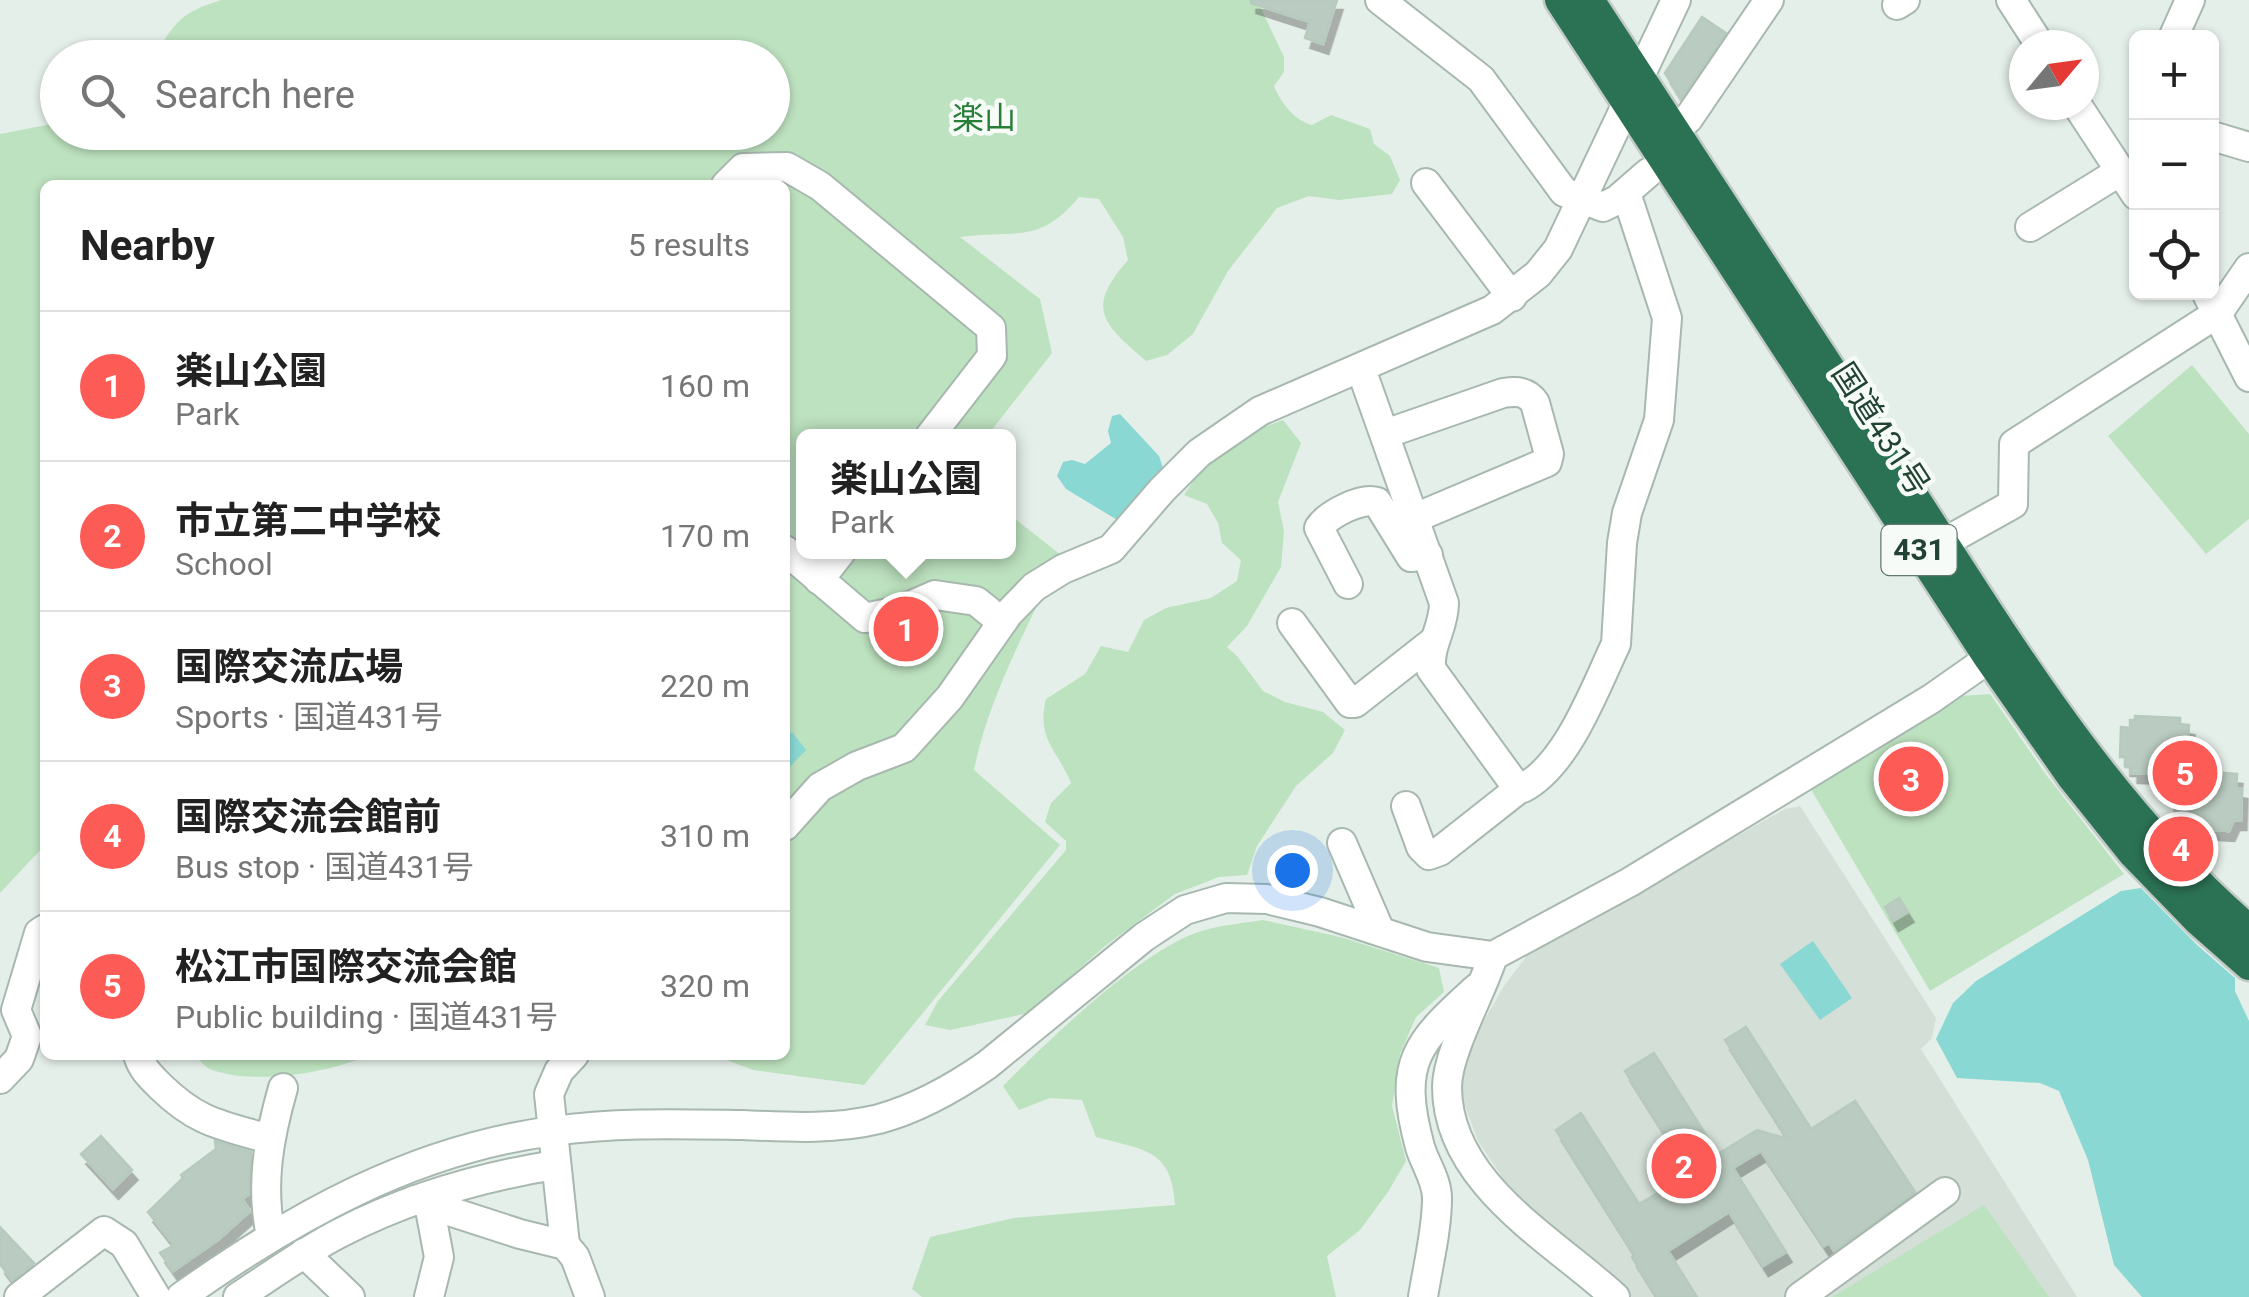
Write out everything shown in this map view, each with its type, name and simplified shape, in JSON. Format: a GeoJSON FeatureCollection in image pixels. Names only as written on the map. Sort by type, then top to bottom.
{"type":"FeatureCollection","features":[{"type":"Feature","properties":{"kind":"highway","name":"国道431号"},"geometry":{"type":"LineString","coordinates":[[1560,0],[1634,92],[1943,543],[1999,651],[2150,834],[2249,930]]}},
{"type":"Feature","properties":{"kind":"highway","name":"国道431号"},"geometry":{"type":"LineString","coordinates":[[1589,0],[1634,92],[1999,651],[2072,776],[2132,852],[2199,921],[2249,965]]}},
{"type":"Feature","properties":{"kind":"street"},"geometry":{"type":"LineString","coordinates":[[1380,0],[1481,79],[1564,192],[1603,207],[1648,173]]}},
{"type":"Feature","properties":{"kind":"street"},"geometry":{"type":"LineString","coordinates":[[790,820],[820,787],[856,766],[904,748],[950,697],[1002,622],[1034,588],[1063,569],[1111,549],[1199,453],[1260,412],[1477,319],[1512,297],[1538,274],[1558,248],[1676,0]]}},
{"type":"Feature","properties":{"kind":"street"},"geometry":{"type":"LineString","coordinates":[[1688,119],[1770,0]]}},
{"type":"Feature","properties":{"kind":"street"},"geometry":{"type":"LineString","coordinates":[[2012,0],[2031,30]]}},
{"type":"Feature","properties":{"kind":"street"},"geometry":{"type":"LineString","coordinates":[[2177,30],[2190,0]]}},
{"type":"Feature","properties":{"kind":"street"},"geometry":{"type":"LineString","coordinates":[[2086,120],[2129,186]]}},
{"type":"Feature","properties":{"kind":"street"},"geometry":{"type":"LineString","coordinates":[[2219,138],[2249,147]]}},
{"type":"Feature","properties":{"kind":"street"},"geometry":{"type":"LineString","coordinates":[[731,180],[744,168],[787,167],[820,186],[991,328],[992,356],[935,429]]}},
{"type":"Feature","properties":{"kind":"street"},"geometry":{"type":"LineString","coordinates":[[2030,227],[2119,172]]}},
{"type":"Feature","properties":{"kind":"street"},"geometry":{"type":"LineString","coordinates":[[1426,183],[1512,297]]}},
{"type":"Feature","properties":{"kind":"street"},"geometry":{"type":"LineString","coordinates":[[1406,806],[1420,847],[1429,855],[1440,851],[1520,788],[1528,786],[1545,772],[1565,744],[1620,633],[1619,575],[1627,513],[1659,420],[1667,318],[1626,193]]}},
{"type":"Feature","properties":{"kind":"street"},"geometry":{"type":"LineString","coordinates":[[1943,543],[2013,504],[2014,444],[2212,303],[2249,268]]}},
{"type":"Feature","properties":{"kind":"street"},"geometry":{"type":"LineString","coordinates":[[2212,303],[2249,377]]}},
{"type":"Feature","properties":{"kind":"street"},"geometry":{"type":"LineString","coordinates":[[1361,369],[1444,603],[1443,626],[1434,641],[1430,661],[1436,679],[1520,788]]}},
{"type":"Feature","properties":{"kind":"street"},"geometry":{"type":"LineString","coordinates":[[1384,434],[1503,394],[1518,391],[1531,396],[1535,403],[1548,454],[1546,462],[1415,518]]}},
{"type":"Feature","properties":{"kind":"street"},"geometry":{"type":"LineString","coordinates":[[1348,584],[1319,528],[1323,521],[1366,500],[1377,502],[1411,557],[1428,555]]}},
{"type":"Feature","properties":{"kind":"street"},"geometry":{"type":"LineString","coordinates":[[790,554],[864,618],[898,612],[935,595],[976,601],[1002,622]]}},
{"type":"Feature","properties":{"kind":"street"},"geometry":{"type":"LineString","coordinates":[[819,580],[836,559]]}},
{"type":"Feature","properties":{"kind":"street"},"geometry":{"type":"LineString","coordinates":[[1292,623],[1350,703],[1434,641]]}},
{"type":"Feature","properties":{"kind":"street"},"geometry":{"type":"LineString","coordinates":[[1423,1297],[1438,1194],[1421,1150],[1411,1100],[1414,1058],[1436,1025],[1489,968],[1930,699],[1999,651]]}},
{"type":"Feature","properties":{"kind":"street"},"geometry":{"type":"LineString","coordinates":[[1342,843],[1380,931]]}},
{"type":"Feature","properties":{"kind":"street"},"geometry":{"type":"LineString","coordinates":[[197,1293],[271,1236],[341,1198],[422,1162],[464,1149],[550,1131],[638,1124],[811,1128],[877,1120],[905,1111],[987,1065],[1144,937],[1185,910],[1226,898],[1267,899],[1489,968]]}},
{"type":"Feature","properties":{"kind":"street"},"geometry":{"type":"LineString","coordinates":[[0,1079],[20,1059],[28,1036],[16,1010],[40,932]]}},
{"type":"Feature","properties":{"kind":"street"},"geometry":{"type":"LineString","coordinates":[[1489,968],[1458,1046],[1447,1086],[1456,1134],[1476,1170],[1515,1214],[1615,1297]]}},
{"type":"Feature","properties":{"kind":"street"},"geometry":{"type":"LineString","coordinates":[[140,1060],[146,1072],[184,1109],[269,1139]]}},
{"type":"Feature","properties":{"kind":"street"},"geometry":{"type":"LineString","coordinates":[[565,1245],[550,1131],[551,1085],[569,1060]]}},
{"type":"Feature","properties":{"kind":"street"},"geometry":{"type":"LineString","coordinates":[[271,1236],[266,1211],[269,1139],[283,1088]]}},
{"type":"Feature","properties":{"kind":"street"},"geometry":{"type":"LineString","coordinates":[[238,1297],[341,1232],[486,1177],[555,1165]]}},
{"type":"Feature","properties":{"kind":"street"},"geometry":{"type":"LineString","coordinates":[[1800,1297],[1945,1192]]}},
{"type":"Feature","properties":{"kind":"street"},"geometry":{"type":"LineString","coordinates":[[422,1202],[565,1245],[575,1256],[590,1297]]}},
{"type":"Feature","properties":{"kind":"street"},"geometry":{"type":"LineString","coordinates":[[422,1202],[439,1257],[429,1297]]}},
{"type":"Feature","properties":{"kind":"street"},"geometry":{"type":"LineString","coordinates":[[19,1297],[104,1232],[124,1244],[156,1297]]}},
{"type":"Feature","properties":{"kind":"street"},"geometry":{"type":"LineString","coordinates":[[304,1254],[350,1297]]}},
{"type":"Feature","properties":{"kind":"shaded area"},"geometry":{"type":"Polygon","coordinates":[[[1800,806],[1936,1018],[1932,1038],[1921,1049],[2077,1297],[1632,1297],[1608,1269],[1537,1217],[1514,1195],[1478,1141],[1462,1098],[1464,1055],[1504,986],[1529,953],[1785,809],[1800,806]]]}},
{"type":"Feature","properties":{"kind":"green space","name":"楽山"},"geometry":{"type":"Polygon","coordinates":[[[221,0],[1257,0],[1284,57],[1284,72],[1274,86],[1289,110],[1312,125],[1331,115],[1370,129],[1374,144],[1390,156],[1400,180],[1392,194],[1339,200],[1309,196],[1277,208],[1228,271],[1193,334],[1167,355],[1146,361],[1119,337],[1105,315],[1106,292],[1128,260],[1123,237],[1099,199],[1079,197],[1051,223],[1038,229],[960,237],[1040,299],[1052,353],[992,429],[796,429],[796,559],[1016,559],[1016,520],[1061,555],[1000,687],[974,770],[1060,845],[864,1085],[753,1070],[727,1060],[790,1060],[790,180],[40,180],[40,850],[0,893],[0,134],[40,126],[40,150],[790,150],[790,40],[165,40],[180,20],[221,0]]]}},
{"type":"Feature","properties":{"kind":"green space"},"geometry":{"type":"Polygon","coordinates":[[[2192,365],[2249,434],[2249,519],[2206,554],[2108,436],[2192,365]]]}},
{"type":"Feature","properties":{"kind":"green space"},"geometry":{"type":"Polygon","coordinates":[[[1283,420],[1301,443],[1278,502],[1284,531],[1281,567],[1247,626],[1227,647],[1263,691],[1285,702],[1323,712],[1345,730],[1333,753],[1296,786],[1257,846],[1247,875],[1219,877],[1175,894],[1105,946],[1029,1013],[950,1030],[925,1025],[938,1001],[1066,850],[1066,841],[1045,822],[1051,803],[1071,783],[1046,734],[1046,699],[1085,674],[1101,646],[1128,652],[1144,620],[1166,608],[1211,598],[1237,581],[1241,560],[1222,543],[1218,523],[1207,504],[1184,495],[1226,448],[1283,420]]]}},
{"type":"Feature","properties":{"kind":"green space"},"geometry":{"type":"Polygon","coordinates":[[[1990,694],[2047,776],[2124,874],[1930,991],[1809,786],[1959,696],[1990,694]]]}},
{"type":"Feature","properties":{"kind":"green space"},"geometry":{"type":"Polygon","coordinates":[[[1263,920],[1340,937],[1439,968],[1444,992],[1416,1017],[1400,1054],[1392,1106],[1406,1161],[1360,1230],[1327,1256],[1336,1297],[922,1297],[912,1289],[930,1237],[1014,1218],[1175,1205],[1173,1186],[1161,1162],[1141,1149],[1096,1137],[1082,1100],[1050,1098],[1019,1110],[1003,1086],[1091,1004],[1165,948],[1206,930],[1263,920]]]}},
{"type":"Feature","properties":{"kind":"green space"},"geometry":{"type":"Polygon","coordinates":[[[200,1060],[356,1060],[313,1072],[270,1077],[229,1074],[205,1066],[200,1060]]]}},
{"type":"Feature","properties":{"kind":"green space"},"geometry":{"type":"Polygon","coordinates":[[[1984,1205],[2049,1297],[1832,1297],[1984,1205]]]}},
{"type":"Feature","properties":{"kind":"water"},"geometry":{"type":"Polygon","coordinates":[[[1120,414],[1159,456],[1164,471],[1119,521],[1066,489],[1057,476],[1063,462],[1085,464],[1111,443],[1108,431],[1112,416],[1120,414]]]}},
{"type":"Feature","properties":{"kind":"water"},"geometry":{"type":"Polygon","coordinates":[[[790,733],[793,733],[806,750],[790,767],[790,733]]]}},
{"type":"Feature","properties":{"kind":"water"},"geometry":{"type":"Polygon","coordinates":[[[2141,888],[2235,978],[2235,991],[2249,1021],[2249,1297],[2142,1297],[2114,1265],[2088,1160],[2059,1091],[2040,1083],[1957,1078],[1936,1039],[1953,1003],[1976,981],[2121,891],[2141,888]]]}},
{"type":"Feature","properties":{"kind":"water"},"geometry":{"type":"Polygon","coordinates":[[[1813,941],[1852,998],[1820,1020],[1780,964],[1813,941]]]}},
{"type":"Feature","properties":{"kind":"building"},"geometry":{"type":"Polygon","coordinates":[[[1251,0],[1337,0],[1323,44],[1305,38],[1310,22],[1251,0]]]}},
{"type":"Feature","properties":{"kind":"building"},"geometry":{"type":"Polygon","coordinates":[[[1702,17],[1726,33],[1681,99],[1665,73],[1702,17]]]}},
{"type":"Feature","properties":{"kind":"building"},"geometry":{"type":"Polygon","coordinates":[[[2135,716],[2180,718],[2180,724],[2189,725],[2188,744],[2201,745],[2211,757],[2210,772],[2237,774],[2236,788],[2242,789],[2241,820],[2234,820],[2229,831],[2179,828],[2180,822],[2174,821],[2175,785],[2166,774],[2132,773],[2132,766],[2125,766],[2125,757],[2120,757],[2121,727],[2130,728],[2130,720],[2135,720],[2135,716]]]}},
{"type":"Feature","properties":{"kind":"building"},"geometry":{"type":"Polygon","coordinates":[[[1899,898],[1908,912],[1893,921],[1885,907],[1899,898]]]}},
{"type":"Feature","properties":{"kind":"building"},"geometry":{"type":"Polygon","coordinates":[[[1746,1027],[1811,1129],[1855,1101],[1915,1192],[1834,1251],[1829,1243],[1824,1246],[1761,1151],[1733,1168],[1786,1252],[1763,1266],[1729,1212],[1668,1251],[1697,1297],[1657,1297],[1556,1130],[1581,1113],[1639,1204],[1690,1174],[1625,1071],[1654,1053],[1718,1154],[1757,1130],[1788,1139],[1725,1040],[1746,1027]]]}},
{"type":"Feature","properties":{"kind":"building"},"geometry":{"type":"Polygon","coordinates":[[[101,1136],[132,1170],[113,1189],[81,1154],[101,1136]]]}},
{"type":"Feature","properties":{"kind":"building"},"geometry":{"type":"Polygon","coordinates":[[[215,1141],[251,1152],[249,1194],[242,1199],[250,1211],[219,1239],[173,1271],[160,1253],[174,1245],[148,1212],[183,1178],[181,1175],[216,1149],[215,1141]]]}},
{"type":"Feature","properties":{"kind":"building"},"geometry":{"type":"Polygon","coordinates":[[[0,1227],[34,1263],[12,1280],[0,1264],[0,1227]]]}},
{"type":"Feature","properties":{"kind":"place","name":"楽山公園"},"geometry":{"type":"Point","coordinates":[906,629]}},
{"type":"Feature","properties":{"kind":"place","name":"松江市国際交流会館"},"geometry":{"type":"Point","coordinates":[2185,773]}},
{"type":"Feature","properties":{"kind":"place","name":"国際交流広場"},"geometry":{"type":"Point","coordinates":[1911,779]}},
{"type":"Feature","properties":{"kind":"place","name":"国際交流会館前"},"geometry":{"type":"Point","coordinates":[2181,849]}},
{"type":"Feature","properties":{"kind":"place","name":"市立第二中学校"},"geometry":{"type":"Point","coordinates":[1684,1166]}}]}
